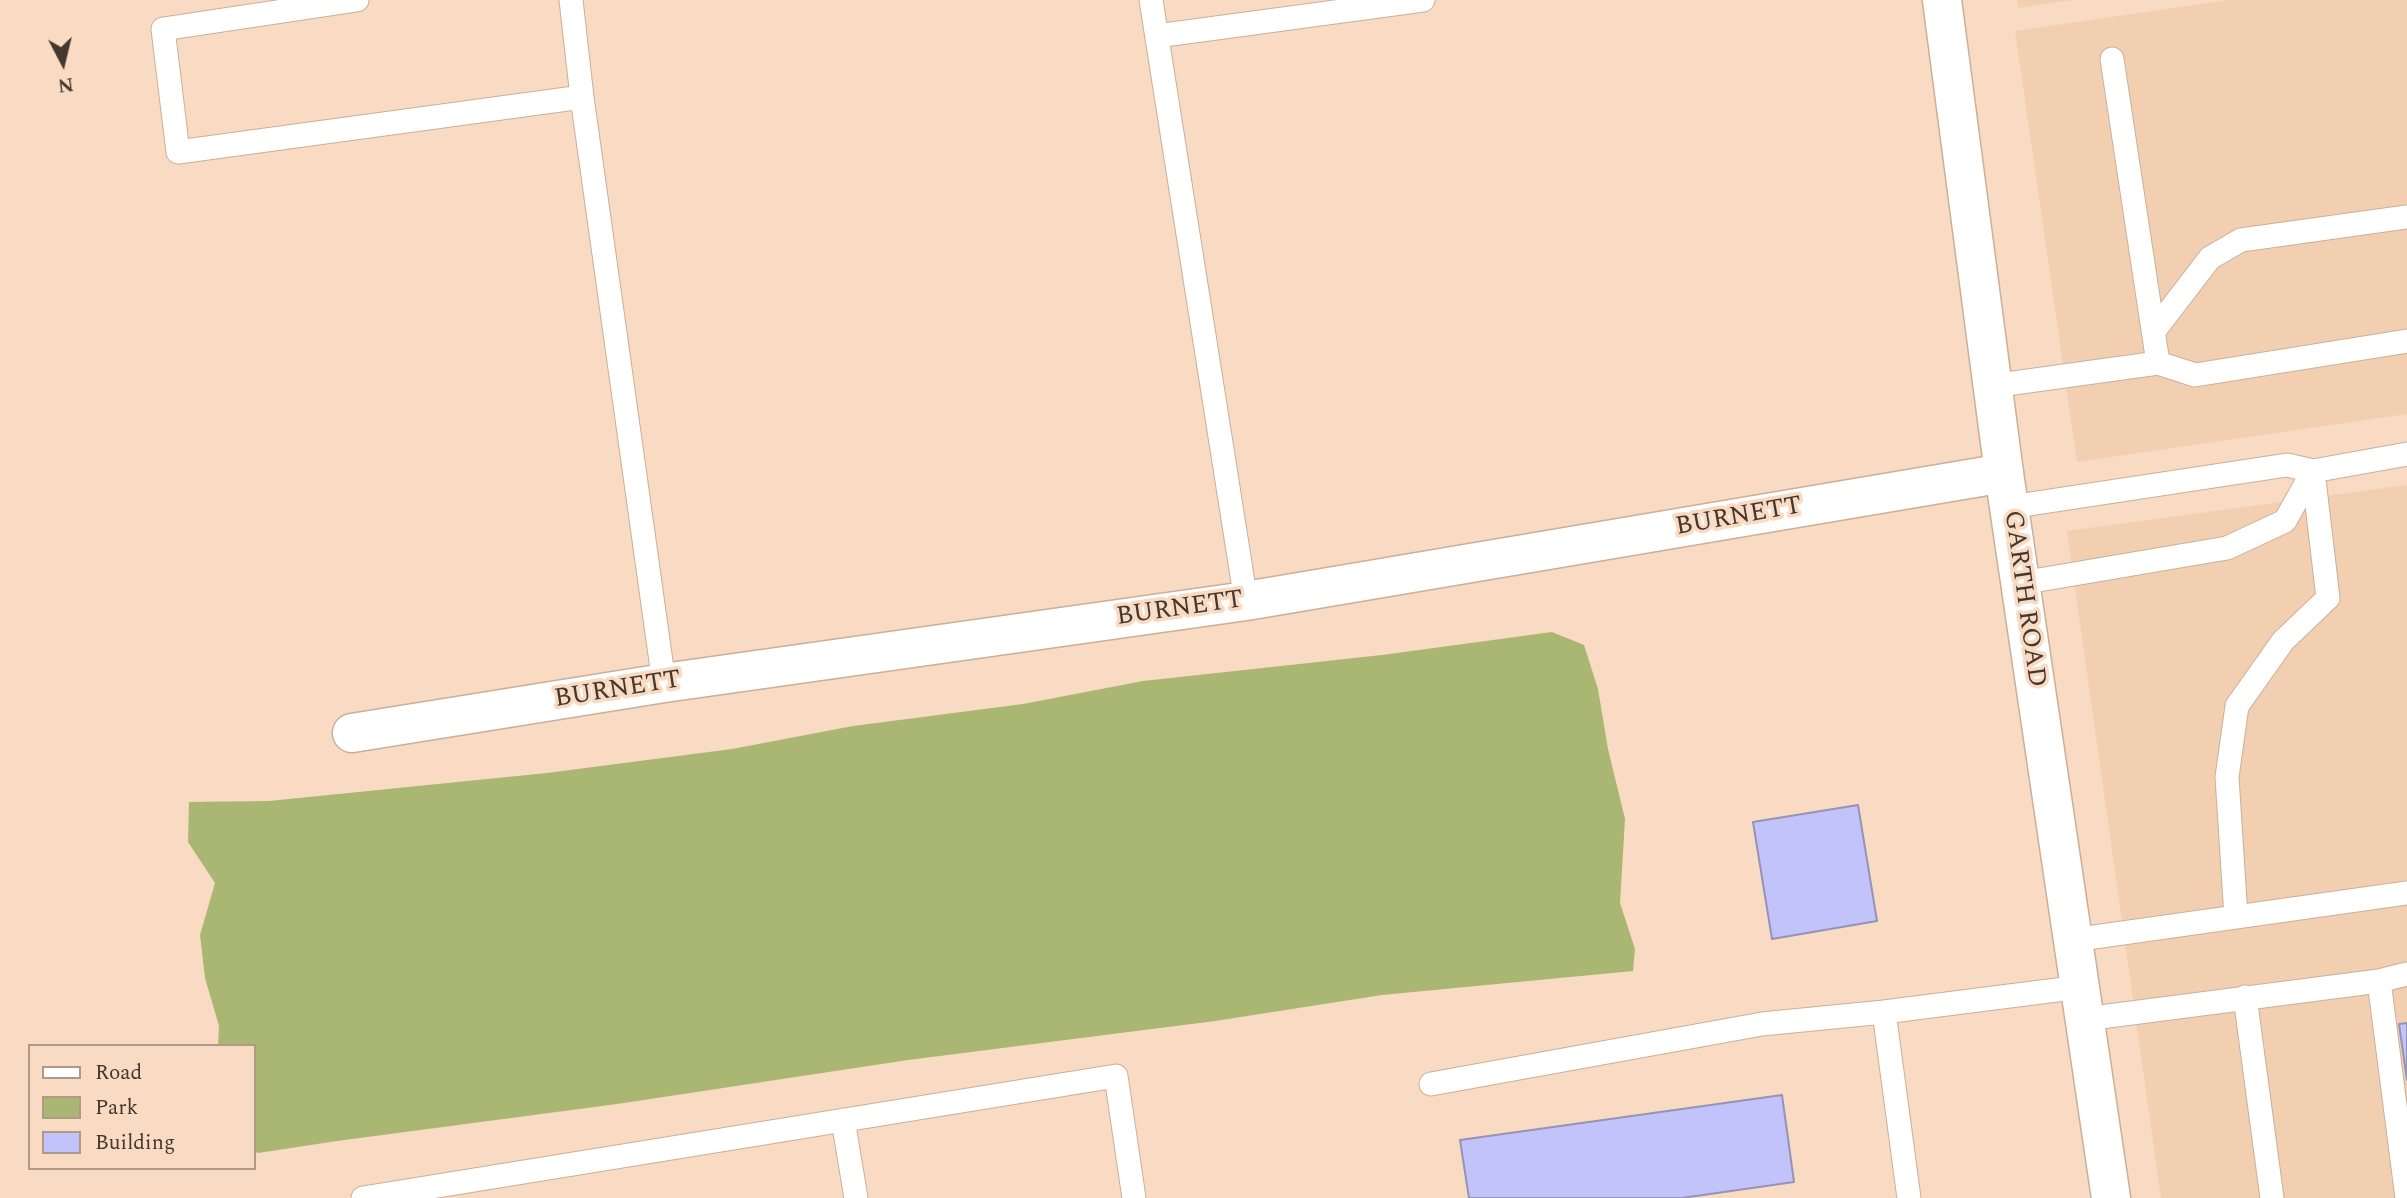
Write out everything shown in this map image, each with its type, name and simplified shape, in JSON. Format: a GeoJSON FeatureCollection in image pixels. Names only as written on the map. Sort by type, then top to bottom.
{"type":"FeatureCollection","features":[{"type":"Feature","properties":{"kind":"street","name":"GARTH ROAD"},"geometry":{"type":"LineString","coordinates":[[1942,0],[1992,386],[2111,1198]]}},
{"type":"Feature","properties":{"kind":"street","name":"BURNETT"},"geometry":{"type":"LineString","coordinates":[[352,733],[664,683],[2007,490]]}},
{"type":"Feature","properties":{"kind":"lane"},"geometry":{"type":"LineString","coordinates":[[357,0],[163,29],[178,152],[582,97]]}},
{"type":"Feature","properties":{"kind":"lane"},"geometry":{"type":"LineString","coordinates":[[571,0],[582,97],[664,683]]}},
{"type":"Feature","properties":{"kind":"lane"},"geometry":{"type":"LineString","coordinates":[[1151,0],[1246,601]]}},
{"type":"Feature","properties":{"kind":"lane"},"geometry":{"type":"LineString","coordinates":[[1157,36],[1423,0]]}},
{"type":"Feature","properties":{"kind":"lane"},"geometry":{"type":"LineString","coordinates":[[2112,59],[2158,363]]}},
{"type":"Feature","properties":{"kind":"lane"},"geometry":{"type":"LineString","coordinates":[[2154,331],[2210,258],[2241,240],[2407,216]]}},
{"type":"Feature","properties":{"kind":"lane"},"geometry":{"type":"LineString","coordinates":[[1992,386],[2158,363],[2195,375],[2407,341]]}},
{"type":"Feature","properties":{"kind":"lane"},"geometry":{"type":"LineString","coordinates":[[2007,490],[2287,465],[2313,471],[2407,454]]}},
{"type":"Feature","properties":{"kind":"lane"},"geometry":{"type":"LineString","coordinates":[[2021,583],[2227,548],[2285,521],[2313,471]]}},
{"type":"Feature","properties":{"kind":"lane"},"geometry":{"type":"LineString","coordinates":[[2236,917],[2227,777],[2237,706],[2283,641],[2328,598],[2313,471]]}},
{"type":"Feature","properties":{"kind":"lane"},"geometry":{"type":"LineString","coordinates":[[2073,940],[2407,893]]}},
{"type":"Feature","properties":{"kind":"lane"},"geometry":{"type":"LineString","coordinates":[[1431,1084],[1762,1024],[1884,1012],[2245,997],[2379,981],[2407,974]]}},
{"type":"Feature","properties":{"kind":"lane"},"geometry":{"type":"LineString","coordinates":[[2379,981],[2407,1198]]}},
{"type":"Feature","properties":{"kind":"lane"},"geometry":{"type":"LineString","coordinates":[[2245,997],[2272,1198]]}},
{"type":"Feature","properties":{"kind":"lane"},"geometry":{"type":"LineString","coordinates":[[1884,1012],[1909,1198]]}},
{"type":"Feature","properties":{"kind":"lane"},"geometry":{"type":"LineString","coordinates":[[363,1198],[1116,1076],[1134,1198]]}},
{"type":"Feature","properties":{"kind":"lane"},"geometry":{"type":"LineString","coordinates":[[843,1120],[856,1198]]}},
{"type":"Feature","properties":{"kind":"shaded area"},"geometry":{"type":"Polygon","coordinates":[[[2017,0],[2071,0],[2018,8],[2017,0]]]}},
{"type":"Feature","properties":{"kind":"shaded area"},"geometry":{"type":"Polygon","coordinates":[[[2228,0],[2407,0],[2407,414],[2077,462],[2015,31],[2228,0]]]}},
{"type":"Feature","properties":{"kind":"shaded area"},"geometry":{"type":"Polygon","coordinates":[[[2407,485],[2407,1198],[2161,1198],[2067,531],[2407,485]]]}},
{"type":"Feature","properties":{"kind":"green space"},"geometry":{"type":"Polygon","coordinates":[[[1552,632],[1584,645],[1598,689],[1608,749],[1625,819],[1620,903],[1635,949],[1633,971],[1382,995],[1215,1021],[908,1060],[617,1104],[256,1152],[256,1044],[218,1044],[219,1026],[205,978],[200,935],[215,883],[188,842],[189,802],[269,801],[547,773],[732,749],[853,726],[1023,704],[1143,681],[1382,655],[1552,632]]]}},
{"type":"Feature","properties":{"kind":"building"},"geometry":{"type":"Polygon","coordinates":[[[1858,805],[1877,921],[1772,939],[1753,822],[1858,805]]]}},
{"type":"Feature","properties":{"kind":"building"},"geometry":{"type":"Polygon","coordinates":[[[2407,1023],[2407,1080],[2399,1024],[2407,1023]]]}},
{"type":"Feature","properties":{"kind":"building"},"geometry":{"type":"Polygon","coordinates":[[[1782,1095],[1794,1182],[1682,1198],[1469,1198],[1460,1140],[1782,1095]]]}}]}
